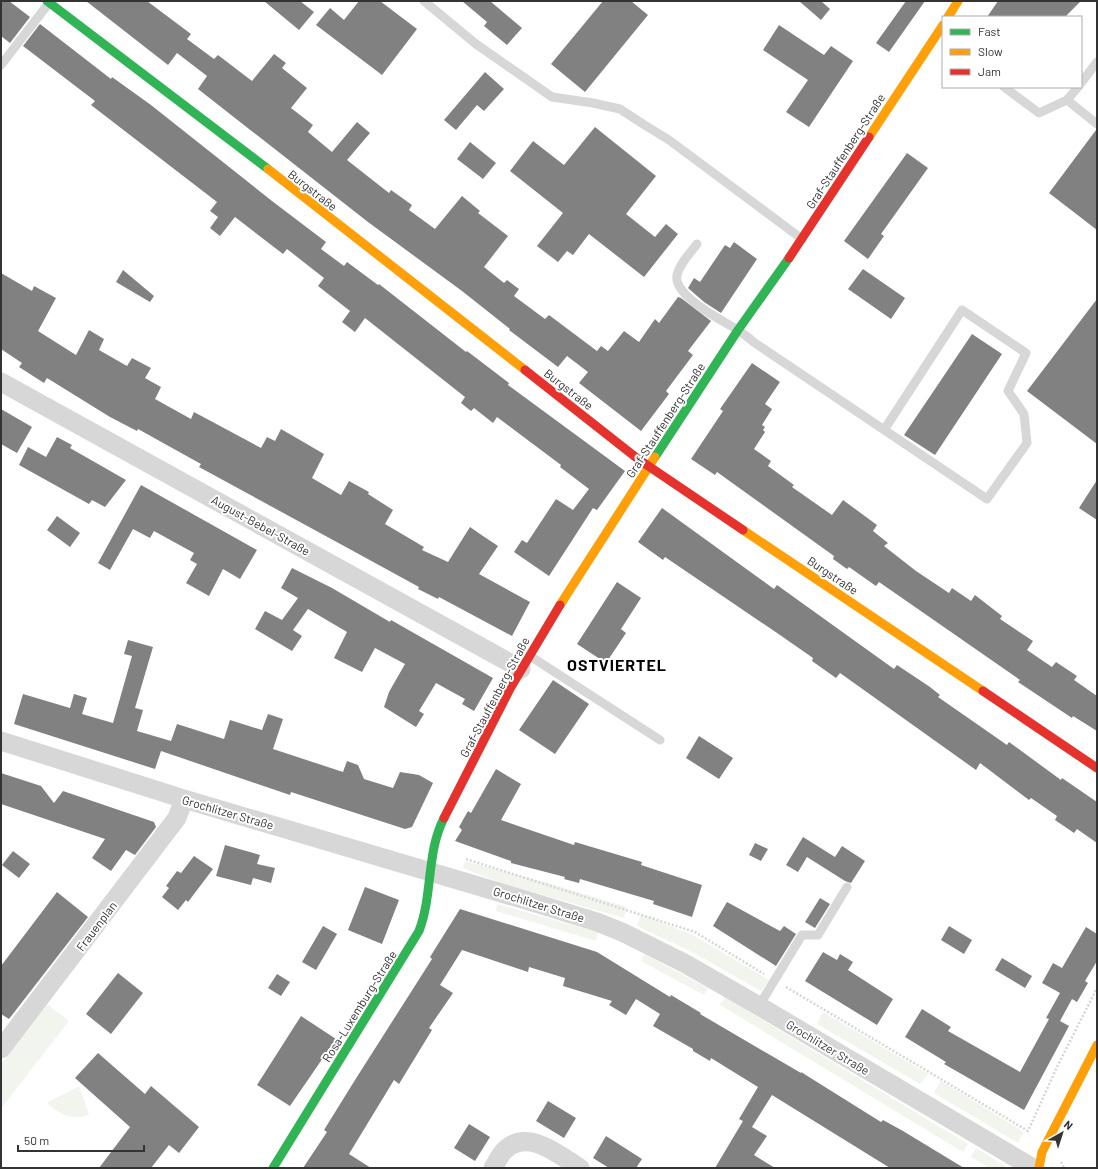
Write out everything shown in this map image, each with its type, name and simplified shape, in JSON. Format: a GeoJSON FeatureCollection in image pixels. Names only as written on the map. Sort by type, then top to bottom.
{"type":"FeatureCollection","features":[{"type":"Feature","properties":{"kind":"street"},"geometry":{"type":"LineString","coordinates":[[949,16],[958,1]]}},
{"type":"Feature","properties":{"kind":"street","name":"Burgstraße"},"geometry":{"type":"LineString","coordinates":[[48,2],[245,151],[649,466],[1097,768]]}},
{"type":"Feature","properties":{"kind":"street","name":"Graf-Stauffenberg-Straße"},"geometry":{"type":"LineString","coordinates":[[434,845],[441,824],[525,662],[649,466],[738,330],[802,240],[942,27]]}},
{"type":"Feature","properties":{"kind":"street","name":"August-Bebel-Straße"},"geometry":{"type":"LineString","coordinates":[[1,382],[525,662]]}},
{"type":"Feature","properties":{"kind":"street","name":"Grochlitzer Straße"},"geometry":{"type":"LineString","coordinates":[[1,741],[184,799],[432,871],[597,922],[686,964],[1032,1168]]}},
{"type":"Feature","properties":{"kind":"street","name":"Frauenplan"},"geometry":{"type":"LineString","coordinates":[[1,1049],[177,818],[184,799]]}},
{"type":"Feature","properties":{"kind":"street","name":"Rosa-Luxemburg-Straße"},"geometry":{"type":"LineString","coordinates":[[274,1168],[419,931],[427,910],[434,845]]}},
{"type":"Feature","properties":{"kind":"street"},"geometry":{"type":"LineString","coordinates":[[1039,1168],[1042,1152],[1097,1045]]}},
{"type":"Feature","properties":{"kind":"street"},"geometry":{"type":"LineString","coordinates":[[493,1168],[504,1151],[515,1144],[529,1141],[544,1145],[580,1168]]}},
{"type":"Feature","properties":{"kind":"lane"},"geometry":{"type":"LineString","coordinates":[[424,1],[476,44],[552,97],[593,102],[620,109],[669,140],[802,240]]}},
{"type":"Feature","properties":{"kind":"lane"},"geometry":{"type":"LineString","coordinates":[[1,65],[48,2]]}},
{"type":"Feature","properties":{"kind":"lane"},"geometry":{"type":"LineString","coordinates":[[934,39],[942,44]]}},
{"type":"Feature","properties":{"kind":"lane"},"geometry":{"type":"LineString","coordinates":[[1082,82],[1097,62]]}},
{"type":"Feature","properties":{"kind":"lane"},"geometry":{"type":"LineString","coordinates":[[1005,88],[1039,113],[1067,100],[1077,88]]}},
{"type":"Feature","properties":{"kind":"lane"},"geometry":{"type":"LineString","coordinates":[[1067,100],[1097,124]]}},
{"type":"Feature","properties":{"kind":"lane"},"geometry":{"type":"LineString","coordinates":[[697,244],[682,264],[678,274],[677,280],[688,297],[884,430],[987,498],[1027,443],[1024,414],[1008,391],[1026,353],[962,310],[884,430]]}},
{"type":"Feature","properties":{"kind":"lane"},"geometry":{"type":"LineString","coordinates":[[525,662],[660,740]]}},
{"type":"Feature","properties":{"kind":"lane"},"geometry":{"type":"LineString","coordinates":[[759,1006],[802,935],[818,935],[847,887]]}},
{"type":"Feature","properties":{"kind":"path"},"geometry":{"type":"LineString","coordinates":[[841,1020],[1028,1131],[1057,1067],[1097,988]]}},
{"type":"Feature","properties":{"kind":"shaded area"},"geometry":{"type":"Polygon","coordinates":[[[465,861],[548,883],[627,907],[624,918],[501,883],[463,868],[465,861]]]}},
{"type":"Feature","properties":{"kind":"shaded area"},"geometry":{"type":"Polygon","coordinates":[[[497,904],[598,932],[596,941],[496,911],[497,904]]]}},
{"type":"Feature","properties":{"kind":"shaded area"},"geometry":{"type":"Polygon","coordinates":[[[641,914],[693,935],[769,980],[761,991],[692,952],[637,926],[641,914]]]}},
{"type":"Feature","properties":{"kind":"shaded area"},"geometry":{"type":"Polygon","coordinates":[[[644,954],[708,988],[704,995],[641,961],[644,954]]]}},
{"type":"Feature","properties":{"kind":"shaded area"},"geometry":{"type":"Polygon","coordinates":[[[725,997],[968,1144],[963,1152],[720,1005],[725,997]]]}},
{"type":"Feature","properties":{"kind":"shaded area"},"geometry":{"type":"Polygon","coordinates":[[[47,1004],[69,1021],[2,1107],[1,1064],[47,1004]]]}},
{"type":"Feature","properties":{"kind":"shaded area"},"geometry":{"type":"Polygon","coordinates":[[[823,1012],[928,1074],[920,1084],[817,1024],[823,1012]]]}},
{"type":"Feature","properties":{"kind":"shaded area"},"geometry":{"type":"Polygon","coordinates":[[[941,1081],[1024,1132],[1018,1143],[934,1093],[941,1081]]]}},
{"type":"Feature","properties":{"kind":"shaded area"},"geometry":{"type":"Polygon","coordinates":[[[79,1086],[89,1115],[83,1117],[72,1117],[61,1113],[47,1103],[79,1086]]]}},
{"type":"Feature","properties":{"kind":"shaded area"},"geometry":{"type":"Polygon","coordinates":[[[976,1148],[1005,1166],[1004,1168],[990,1168],[971,1157],[976,1148]]]}},
{"type":"Feature","properties":{"kind":"building"},"geometry":{"type":"Polygon","coordinates":[[[1,1],[9,1],[30,17],[10,43],[1,36],[1,1]]]}},
{"type":"Feature","properties":{"kind":"building"},"geometry":{"type":"Polygon","coordinates":[[[86,1],[147,1],[191,34],[187,39],[214,59],[218,55],[252,81],[274,54],[286,63],[282,68],[307,88],[291,108],[313,125],[308,132],[332,152],[357,122],[370,133],[347,160],[389,193],[391,190],[412,205],[409,210],[435,229],[462,196],[480,211],[478,213],[508,236],[484,267],[504,283],[507,280],[519,289],[514,296],[545,319],[549,315],[597,351],[601,346],[608,351],[624,331],[639,342],[655,319],[659,323],[678,297],[681,298],[711,321],[688,351],[693,355],[666,391],[669,394],[641,431],[579,383],[588,372],[567,356],[558,367],[509,330],[510,329],[462,291],[368,222],[198,89],[207,76],[177,53],[168,65],[86,1]]]}},
{"type":"Feature","properties":{"kind":"building"},"geometry":{"type":"Polygon","coordinates":[[[264,1],[300,1],[314,12],[299,30],[264,1]]]}},
{"type":"Feature","properties":{"kind":"building"},"geometry":{"type":"Polygon","coordinates":[[[359,1],[380,1],[417,29],[382,75],[316,25],[330,8],[344,20],[359,1]]]}},
{"type":"Feature","properties":{"kind":"building"},"geometry":{"type":"Polygon","coordinates":[[[462,1],[490,1],[522,28],[507,45],[484,26],[487,22],[462,1]]]}},
{"type":"Feature","properties":{"kind":"building"},"geometry":{"type":"Polygon","coordinates":[[[603,1],[631,1],[648,15],[585,92],[551,64],[603,1]]]}},
{"type":"Feature","properties":{"kind":"building"},"geometry":{"type":"Polygon","coordinates":[[[799,1],[821,1],[830,9],[821,20],[799,1]]]}},
{"type":"Feature","properties":{"kind":"building"},"geometry":{"type":"Polygon","coordinates":[[[906,1],[925,1],[889,52],[876,43],[906,1]]]}},
{"type":"Feature","properties":{"kind":"building"},"geometry":{"type":"Polygon","coordinates":[[[998,1],[1081,1],[1066,16],[988,16],[998,1]]]}},
{"type":"Feature","properties":{"kind":"building"},"geometry":{"type":"Polygon","coordinates":[[[40,24],[111,79],[112,77],[151,105],[326,242],[321,249],[344,266],[347,262],[378,285],[379,284],[466,352],[467,351],[509,383],[508,385],[625,471],[597,510],[593,508],[549,576],[514,552],[522,540],[527,543],[556,499],[573,510],[589,489],[560,467],[561,465],[497,417],[493,423],[474,408],[471,411],[461,403],[465,397],[365,318],[355,332],[342,322],[350,311],[318,286],[324,278],[287,249],[283,254],[235,217],[220,236],[210,228],[218,217],[210,211],[217,202],[91,105],[95,101],[23,46],[40,24]]]}},
{"type":"Feature","properties":{"kind":"building"},"geometry":{"type":"Polygon","coordinates":[[[779,25],[824,55],[831,46],[853,61],[809,127],[786,112],[808,80],[763,50],[779,25]]]}},
{"type":"Feature","properties":{"kind":"building"},"geometry":{"type":"Polygon","coordinates":[[[485,72],[504,89],[484,111],[477,105],[456,130],[444,120],[485,72]]]}},
{"type":"Feature","properties":{"kind":"building"},"geometry":{"type":"Polygon","coordinates":[[[595,127],[656,176],[626,214],[655,237],[666,224],[678,234],[644,277],[589,234],[573,255],[567,251],[558,262],[537,246],[563,213],[510,171],[533,141],[564,165],[595,127]]]}},
{"type":"Feature","properties":{"kind":"building"},"geometry":{"type":"Polygon","coordinates":[[[1097,130],[1097,230],[1049,193],[1097,130]]]}},
{"type":"Feature","properties":{"kind":"building"},"geometry":{"type":"Polygon","coordinates":[[[470,142],[496,163],[483,179],[457,159],[470,142]]]}},
{"type":"Feature","properties":{"kind":"building"},"geometry":{"type":"Polygon","coordinates":[[[907,153],[928,168],[881,234],[884,236],[868,259],[844,241],[907,153]]]}},
{"type":"Feature","properties":{"kind":"building"},"geometry":{"type":"Polygon","coordinates":[[[734,242],[757,259],[721,313],[704,302],[688,288],[694,278],[700,282],[725,245],[730,248],[734,242]]]}},
{"type":"Feature","properties":{"kind":"building"},"geometry":{"type":"Polygon","coordinates":[[[863,269],[905,298],[891,319],[848,289],[863,269]]]}},
{"type":"Feature","properties":{"kind":"building"},"geometry":{"type":"Polygon","coordinates":[[[123,270],[154,296],[150,302],[116,282],[123,270]]]}},
{"type":"Feature","properties":{"kind":"building"},"geometry":{"type":"Polygon","coordinates":[[[1,273],[32,291],[34,286],[56,298],[38,331],[76,355],[89,330],[104,339],[99,350],[127,366],[132,358],[151,368],[145,378],[161,387],[155,399],[191,419],[194,412],[261,448],[267,437],[275,441],[281,429],[324,454],[312,478],[341,495],[349,481],[369,492],[368,494],[393,510],[385,524],[424,547],[422,550],[448,562],[470,527],[498,546],[479,574],[530,602],[512,636],[439,597],[438,599],[418,589],[419,587],[199,467],[201,464],[138,429],[137,431],[110,417],[47,378],[44,383],[19,367],[22,363],[1,349],[1,273]]]}},
{"type":"Feature","properties":{"kind":"building"},"geometry":{"type":"Polygon","coordinates":[[[1097,299],[1097,444],[1027,391],[1097,299]]]}},
{"type":"Feature","properties":{"kind":"building"},"geometry":{"type":"Polygon","coordinates":[[[972,334],[1002,354],[935,455],[904,435],[972,334]]]}},
{"type":"Feature","properties":{"kind":"building"},"geometry":{"type":"Polygon","coordinates":[[[752,363],[780,382],[765,404],[772,409],[762,425],[765,427],[763,430],[765,432],[754,449],[771,461],[768,466],[794,485],[792,487],[832,515],[843,500],[877,525],[873,531],[888,543],[884,546],[916,571],[949,593],[952,588],[971,601],[975,595],[1002,616],[1000,619],[1033,641],[1027,650],[1052,667],[1056,662],[1077,676],[1074,680],[1097,696],[1097,731],[1073,716],[1072,718],[1018,682],[1020,680],[879,582],[876,586],[849,567],[847,569],[833,559],[834,556],[717,472],[715,475],[691,459],[723,411],[720,409],[752,363]]]}},
{"type":"Feature","properties":{"kind":"building"},"geometry":{"type":"Polygon","coordinates":[[[1,409],[32,427],[17,453],[1,444],[1,409]]]}},
{"type":"Feature","properties":{"kind":"building"},"geometry":{"type":"Polygon","coordinates":[[[57,437],[72,445],[70,448],[126,480],[105,507],[92,500],[89,504],[19,465],[28,447],[46,457],[57,437]]]}},
{"type":"Feature","properties":{"kind":"building"},"geometry":{"type":"Polygon","coordinates":[[[1097,480],[1097,520],[1079,508],[1097,480]]]}},
{"type":"Feature","properties":{"kind":"building"},"geometry":{"type":"Polygon","coordinates":[[[141,485],[257,550],[240,579],[223,569],[209,596],[186,583],[197,564],[190,560],[194,553],[154,531],[150,538],[133,529],[110,570],[98,563],[141,485]]]}},
{"type":"Feature","properties":{"kind":"building"},"geometry":{"type":"Polygon","coordinates":[[[662,508],[774,589],[777,585],[894,669],[897,665],[930,687],[940,695],[938,697],[1007,745],[1009,742],[1061,780],[1062,778],[1097,802],[1097,843],[1077,829],[1074,833],[1055,820],[1057,816],[1031,798],[1029,800],[980,763],[976,770],[840,673],[836,678],[812,661],[813,658],[780,635],[665,557],[663,560],[638,542],[662,508]]]}},
{"type":"Feature","properties":{"kind":"building"},"geometry":{"type":"Polygon","coordinates":[[[57,516],[80,533],[70,547],[47,530],[57,516]]]}},
{"type":"Feature","properties":{"kind":"building"},"geometry":{"type":"Polygon","coordinates":[[[292,568],[332,588],[390,622],[391,620],[493,678],[474,711],[462,704],[465,699],[436,683],[419,711],[424,714],[416,727],[384,707],[389,692],[405,664],[375,648],[362,672],[334,658],[347,632],[308,609],[293,630],[302,636],[292,651],[255,629],[265,611],[282,620],[298,598],[281,588],[292,568]]]}},
{"type":"Feature","properties":{"kind":"building"},"geometry":{"type":"Polygon","coordinates":[[[617,582],[641,598],[621,629],[626,633],[606,663],[577,644],[617,582]]]}},
{"type":"Feature","properties":{"kind":"building"},"geometry":{"type":"Polygon","coordinates":[[[128,640],[153,647],[135,708],[143,710],[137,731],[171,741],[177,724],[224,739],[230,720],[262,730],[268,714],[283,719],[273,749],[343,772],[347,761],[358,765],[364,779],[393,788],[400,772],[419,775],[433,783],[412,827],[405,829],[291,792],[290,795],[161,751],[155,769],[14,724],[23,694],[70,708],[74,694],[87,698],[82,714],[113,723],[132,656],[124,654],[128,640]]]}},
{"type":"Feature","properties":{"kind":"building"},"geometry":{"type":"Polygon","coordinates":[[[553,680],[589,704],[555,754],[519,730],[553,680]]]}},
{"type":"Feature","properties":{"kind":"building"},"geometry":{"type":"Polygon","coordinates":[[[699,736],[733,758],[719,779],[686,758],[699,736]]]}},
{"type":"Feature","properties":{"kind":"building"},"geometry":{"type":"Polygon","coordinates":[[[496,769],[521,784],[501,820],[574,845],[575,842],[642,862],[641,865],[702,885],[692,917],[653,904],[654,901],[580,879],[579,883],[564,879],[565,877],[511,863],[511,861],[455,841],[462,830],[459,827],[468,811],[471,813],[496,769]]]}},
{"type":"Feature","properties":{"kind":"building"},"geometry":{"type":"Polygon","coordinates":[[[1,773],[41,786],[54,803],[63,791],[154,822],[156,827],[135,855],[126,850],[111,871],[92,858],[105,839],[1,804],[1,773]]]}},
{"type":"Feature","properties":{"kind":"building"},"geometry":{"type":"Polygon","coordinates":[[[803,837],[835,857],[842,846],[865,861],[851,883],[845,881],[807,857],[798,872],[786,865],[803,837]]]}},
{"type":"Feature","properties":{"kind":"building"},"geometry":{"type":"Polygon","coordinates":[[[755,843],[768,849],[761,861],[749,855],[755,843]]]}},
{"type":"Feature","properties":{"kind":"building"},"geometry":{"type":"Polygon","coordinates":[[[225,845],[260,855],[257,864],[275,868],[271,883],[253,878],[251,885],[216,876],[225,845]]]}},
{"type":"Feature","properties":{"kind":"building"},"geometry":{"type":"Polygon","coordinates":[[[13,851],[30,864],[19,878],[2,865],[13,851]]]}},
{"type":"Feature","properties":{"kind":"building"},"geometry":{"type":"Polygon","coordinates":[[[194,856],[213,869],[188,902],[186,900],[178,910],[162,897],[169,888],[166,886],[177,871],[181,873],[194,856]]]}},
{"type":"Feature","properties":{"kind":"building"},"geometry":{"type":"Polygon","coordinates":[[[365,887],[399,900],[382,944],[348,930],[365,887]]]}},
{"type":"Feature","properties":{"kind":"building"},"geometry":{"type":"Polygon","coordinates":[[[57,892],[88,917],[9,1019],[1,1014],[1,966],[57,892]]]}},
{"type":"Feature","properties":{"kind":"building"},"geometry":{"type":"Polygon","coordinates":[[[820,898],[830,904],[815,928],[805,922],[820,898]]]}},
{"type":"Feature","properties":{"kind":"building"},"geometry":{"type":"Polygon","coordinates":[[[727,902],[780,931],[784,926],[796,934],[776,966],[713,926],[727,902]]]}},
{"type":"Feature","properties":{"kind":"building"},"geometry":{"type":"Polygon","coordinates":[[[460,909],[597,952],[670,997],[671,995],[701,1013],[700,1014],[801,1072],[881,1122],[883,1120],[903,1131],[964,1168],[890,1168],[772,1095],[752,1127],[767,1136],[754,1155],[775,1168],[715,1168],[743,1121],[739,1119],[758,1087],[711,1058],[710,1061],[693,1051],[693,1049],[653,1026],[660,1014],[636,999],[626,1015],[609,1005],[612,1001],[563,986],[565,978],[529,967],[528,972],[462,950],[440,985],[453,993],[429,1028],[432,1030],[399,1084],[394,1080],[349,1154],[371,1168],[303,1168],[327,1132],[324,1130],[432,959],[430,957],[460,909]]]}},
{"type":"Feature","properties":{"kind":"building"},"geometry":{"type":"Polygon","coordinates":[[[323,926],[337,934],[316,970],[302,962],[323,926]]]}},
{"type":"Feature","properties":{"kind":"building"},"geometry":{"type":"Polygon","coordinates":[[[949,926],[972,940],[964,954],[941,940],[949,926]]]}},
{"type":"Feature","properties":{"kind":"building"},"geometry":{"type":"Polygon","coordinates":[[[1086,927],[1097,934],[1097,961],[1085,981],[1088,983],[1077,1002],[1072,999],[1060,1021],[1069,1026],[1024,1110],[944,1064],[946,1062],[905,1037],[922,1009],[951,1027],[948,1031],[1020,1072],[1049,1019],[1046,1018],[1060,993],[1042,983],[1053,963],[1062,968],[1086,927]]]}},
{"type":"Feature","properties":{"kind":"building"},"geometry":{"type":"Polygon","coordinates":[[[823,952],[837,960],[840,954],[853,962],[848,970],[893,999],[877,1025],[805,981],[823,952]]]}},
{"type":"Feature","properties":{"kind":"building"},"geometry":{"type":"Polygon","coordinates":[[[1002,958],[1032,976],[1025,988],[995,970],[1002,958]]]}},
{"type":"Feature","properties":{"kind":"building"},"geometry":{"type":"Polygon","coordinates":[[[118,973],[143,993],[111,1034],[86,1014],[118,973]]]}},
{"type":"Feature","properties":{"kind":"building"},"geometry":{"type":"Polygon","coordinates":[[[277,974],[290,982],[281,996],[268,988],[277,974]]]}},
{"type":"Feature","properties":{"kind":"building"},"geometry":{"type":"Polygon","coordinates":[[[301,1016],[336,1039],[290,1106],[257,1085],[301,1016]]]}},
{"type":"Feature","properties":{"kind":"building"},"geometry":{"type":"Polygon","coordinates":[[[98,1053],[145,1094],[151,1086],[199,1127],[179,1153],[169,1145],[151,1168],[99,1168],[130,1127],[75,1078],[98,1053]]]}},
{"type":"Feature","properties":{"kind":"building"},"geometry":{"type":"Polygon","coordinates":[[[548,1101],[576,1118],[564,1138],[536,1121],[548,1101]]]}},
{"type":"Feature","properties":{"kind":"building"},"geometry":{"type":"Polygon","coordinates":[[[469,1124],[490,1137],[475,1161],[454,1148],[469,1124]]]}},
{"type":"Feature","properties":{"kind":"building"},"geometry":{"type":"Polygon","coordinates":[[[606,1136],[642,1159],[636,1168],[609,1168],[593,1158],[606,1136]]]}},
{"type":"Feature","properties":{"kind":"traffic: fast"},"geometry":{"type":"LineString","coordinates":[[47,1],[268,169]]}},
{"type":"Feature","properties":{"kind":"traffic: fast"},"geometry":{"type":"LineString","coordinates":[[655,457],[738,330],[789,258]]}},
{"type":"Feature","properties":{"kind":"traffic: fast"},"geometry":{"type":"LineString","coordinates":[[273,1168],[419,931],[426,903],[434,845],[444,818]]}},
{"type":"Feature","properties":{"kind":"traffic: slow"},"geometry":{"type":"LineString","coordinates":[[949,16],[958,1]]}},
{"type":"Feature","properties":{"kind":"traffic: slow"},"geometry":{"type":"LineString","coordinates":[[869,137],[942,27]]}},
{"type":"Feature","properties":{"kind":"traffic: slow"},"geometry":{"type":"LineString","coordinates":[[268,169],[525,370]]}},
{"type":"Feature","properties":{"kind":"traffic: slow"},"geometry":{"type":"LineString","coordinates":[[560,605],[655,457]]}},
{"type":"Feature","properties":{"kind":"traffic: slow"},"geometry":{"type":"LineString","coordinates":[[743,530],[983,691]]}},
{"type":"Feature","properties":{"kind":"traffic: slow"},"geometry":{"type":"LineString","coordinates":[[1039,1168],[1042,1152],[1097,1045]]}},
{"type":"Feature","properties":{"kind":"traffic: jam"},"geometry":{"type":"LineString","coordinates":[[789,258],[869,137]]}},
{"type":"Feature","properties":{"kind":"traffic: jam"},"geometry":{"type":"LineString","coordinates":[[525,370],[638,459],[743,530]]}},
{"type":"Feature","properties":{"kind":"traffic: jam"},"geometry":{"type":"LineString","coordinates":[[444,818],[511,687],[560,605]]}},
{"type":"Feature","properties":{"kind":"traffic: jam"},"geometry":{"type":"LineString","coordinates":[[983,691],[1097,768]]}},
{"type":"Feature","properties":{"kind":"district","name":"OSTVIERTEL"},"geometry":{"type":"Point","coordinates":[617,664]}}]}
